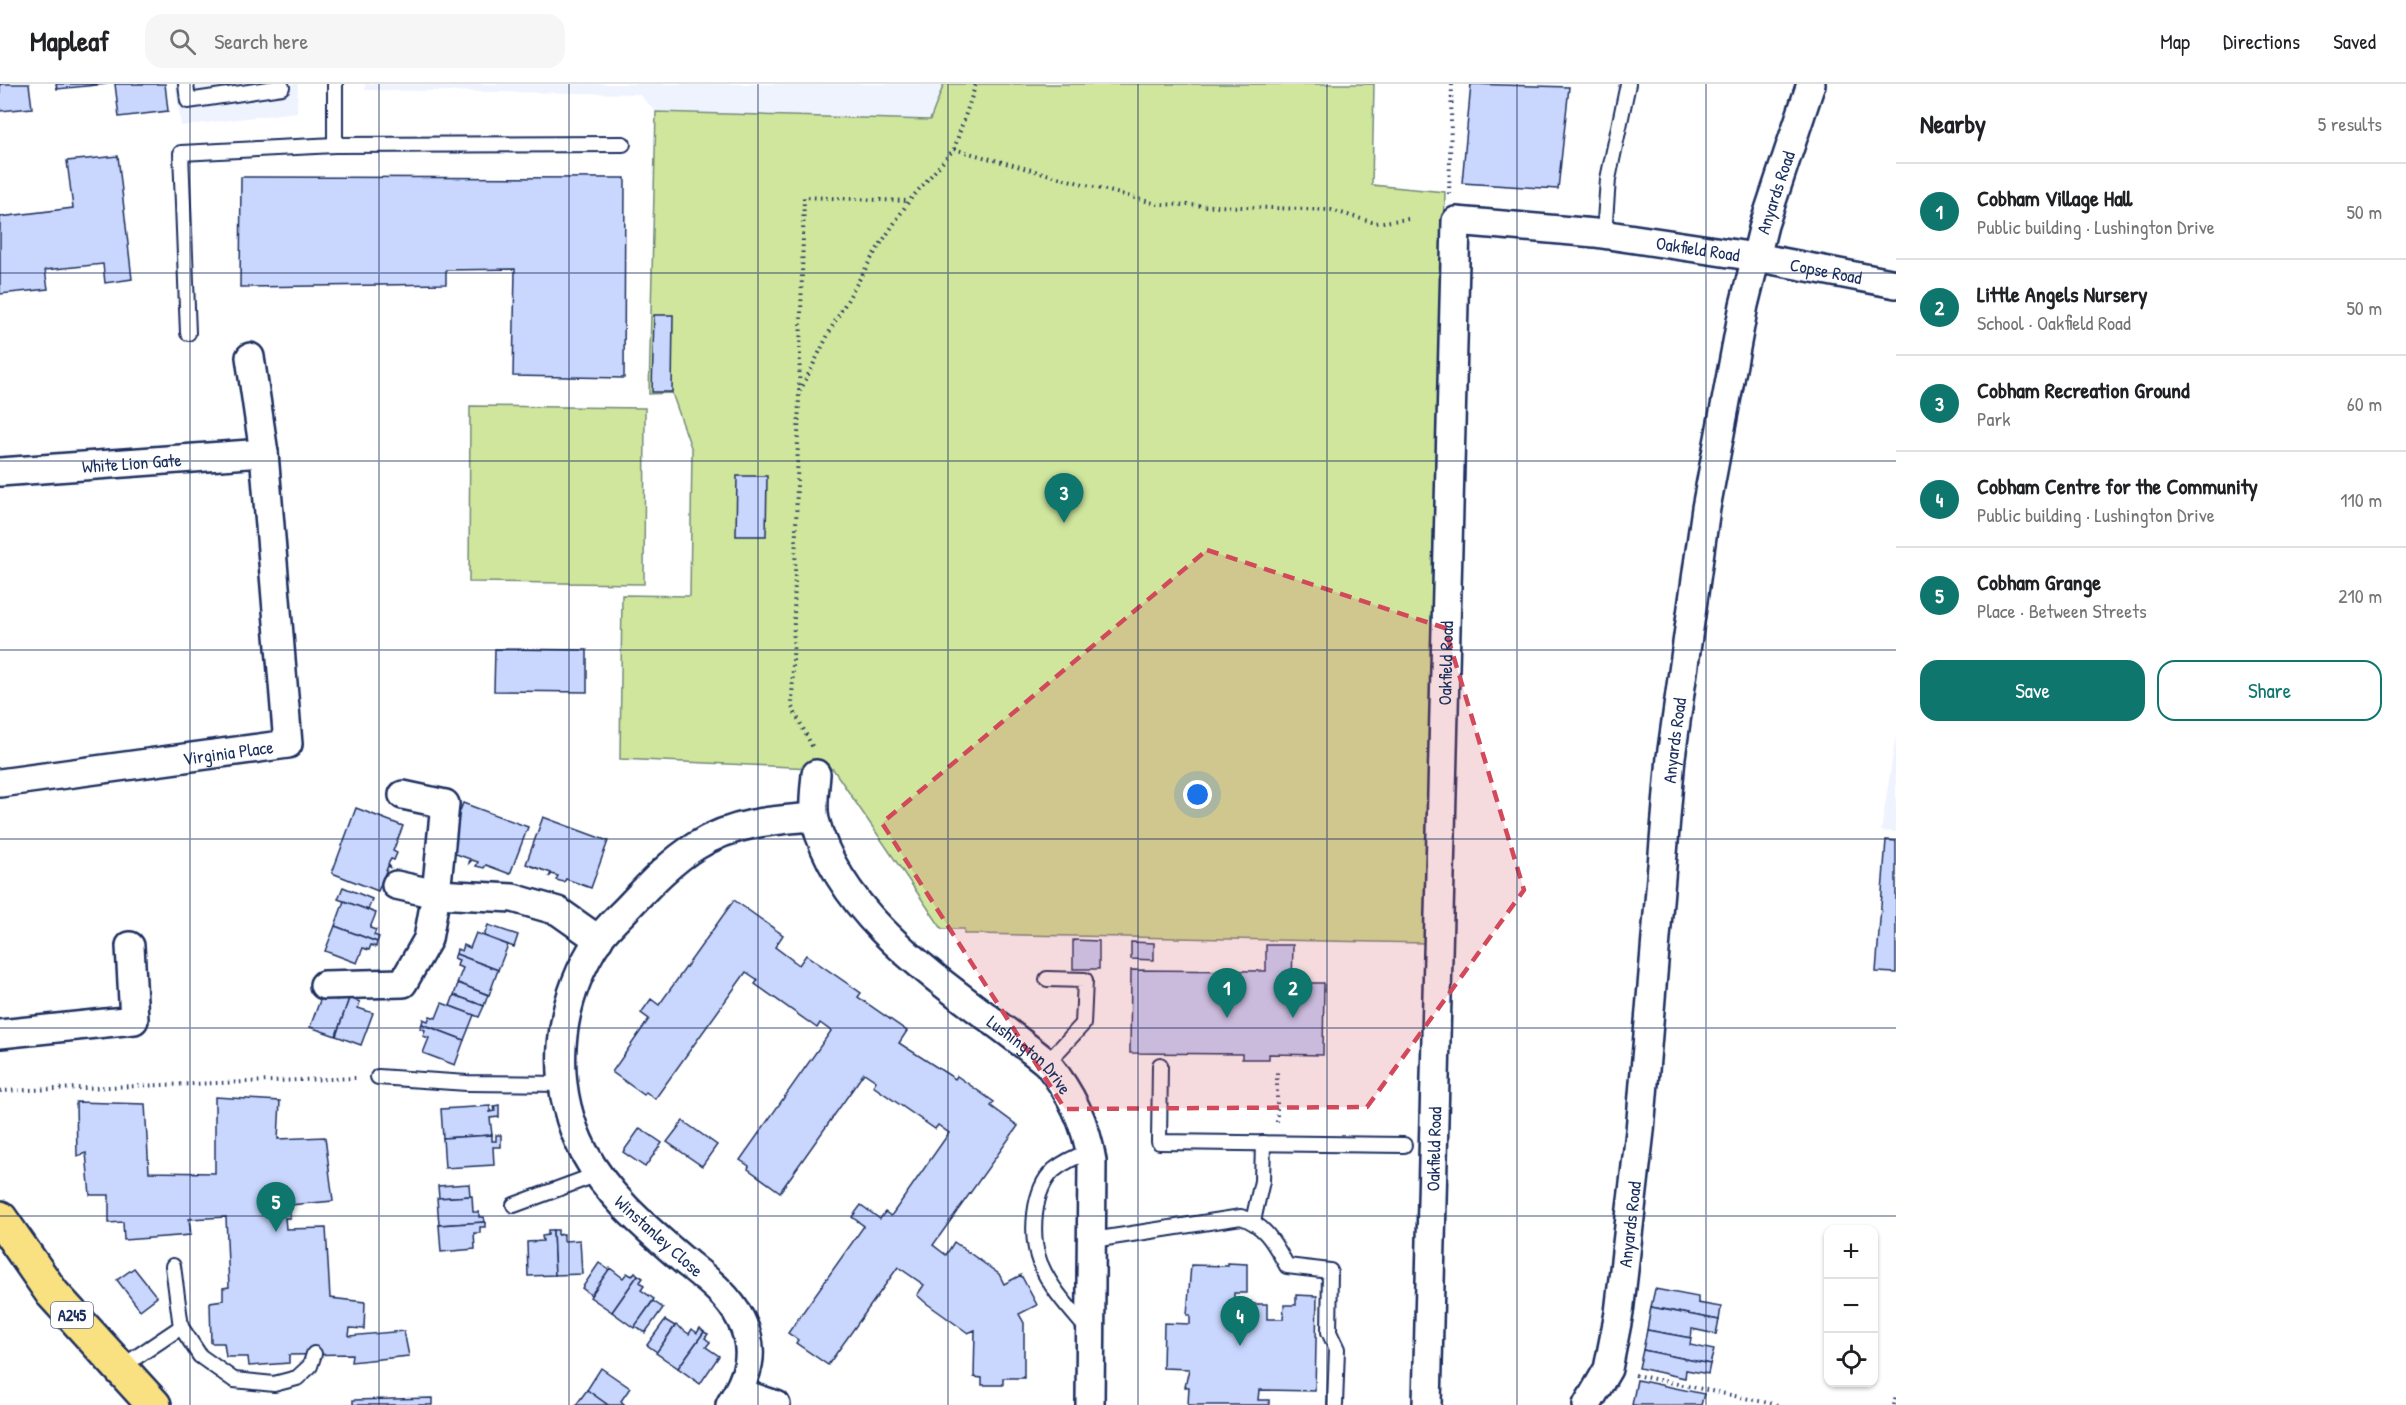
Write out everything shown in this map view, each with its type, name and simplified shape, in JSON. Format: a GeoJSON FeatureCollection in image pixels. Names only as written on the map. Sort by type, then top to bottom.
{"type":"FeatureCollection","features":[{"type":"Feature","properties":{"kind":"main road","name":"A245"},"geometry":{"type":"LineString","coordinates":[[0,1218],[52,1293],[154,1405]]}},
{"type":"Feature","properties":{"kind":"street","name":"Anyards Road"},"geometry":{"type":"LineString","coordinates":[[1587,1405],[1608,1369],[1618,1321],[1640,1131],[1673,746],[1708,496],[1742,316],[1764,225],[1811,84]]}},
{"type":"Feature","properties":{"kind":"street","name":"Oakfield Road"},"geometry":{"type":"LineString","coordinates":[[1427,1405],[1456,221],[1604,235],[1756,257]]}},
{"type":"Feature","properties":{"kind":"street","name":"Copse Road"},"geometry":{"type":"LineString","coordinates":[[1756,257],[1896,284]]}},
{"type":"Feature","properties":{"kind":"street"},"geometry":{"type":"LineString","coordinates":[[250,357],[264,453]]}},
{"type":"Feature","properties":{"kind":"street","name":"White Lion Gate"},"geometry":{"type":"LineString","coordinates":[[0,472],[264,453]]}},
{"type":"Feature","properties":{"kind":"street","name":"Virginia Place"},"geometry":{"type":"LineString","coordinates":[[0,783],[288,744],[264,453]]}},
{"type":"Feature","properties":{"kind":"street","name":"Lushington Drive"},"geometry":{"type":"LineString","coordinates":[[816,774],[814,817],[825,848],[855,900],[879,926],[944,984],[1001,1025],[1047,1063],[1063,1083],[1078,1108],[1090,1151],[1093,1240],[1090,1405]]}},
{"type":"Feature","properties":{"kind":"street"},"geometry":{"type":"LineString","coordinates":[[324,985],[403,983],[428,939],[436,894],[445,804],[403,795]]}},
{"type":"Feature","properties":{"kind":"street","name":"Winstanley Close"},"geometry":{"type":"LineString","coordinates":[[777,1405],[734,1398],[752,1353],[741,1320],[724,1294],[654,1235],[613,1195],[598,1174],[584,1152],[565,1105],[560,1065],[564,1025],[575,986],[599,940],[655,879],[697,845],[735,828],[757,822],[814,817]]}},
{"type":"Feature","properties":{"kind":"street"},"geometry":{"type":"LineString","coordinates":[[396,885],[436,894],[513,897],[558,911],[599,940]]}},
{"type":"Feature","properties":{"kind":"street"},"geometry":{"type":"LineString","coordinates":[[0,1034],[134,1020],[130,946]]}},
{"type":"Feature","properties":{"kind":"lane"},"geometry":{"type":"LineString","coordinates":[[186,84],[188,101],[282,87]]}},
{"type":"Feature","properties":{"kind":"lane"},"geometry":{"type":"LineString","coordinates":[[335,84],[335,145]]}},
{"type":"Feature","properties":{"kind":"lane"},"geometry":{"type":"LineString","coordinates":[[1604,235],[1608,179],[1628,84]]}},
{"type":"Feature","properties":{"kind":"lane"},"geometry":{"type":"LineString","coordinates":[[188,333],[180,153],[335,145],[623,144]]}},
{"type":"Feature","properties":{"kind":"lane"},"geometry":{"type":"LineString","coordinates":[[1047,979],[1085,980],[1083,1024],[1047,1063]]}},
{"type":"Feature","properties":{"kind":"lane"},"geometry":{"type":"LineString","coordinates":[[1160,1065],[1159,1142],[1404,1145]]}},
{"type":"Feature","properties":{"kind":"lane"},"geometry":{"type":"LineString","coordinates":[[378,1077],[467,1083],[562,1084]]}},
{"type":"Feature","properties":{"kind":"lane"},"geometry":{"type":"LineString","coordinates":[[1253,1221],[1270,1143]]}},
{"type":"Feature","properties":{"kind":"lane"},"geometry":{"type":"LineString","coordinates":[[1090,1151],[1070,1159],[1052,1172],[1041,1190],[1034,1223],[1040,1262],[1059,1294],[1091,1334]]}},
{"type":"Feature","properties":{"kind":"lane"},"geometry":{"type":"LineString","coordinates":[[514,1205],[598,1174]]}},
{"type":"Feature","properties":{"kind":"lane"},"geometry":{"type":"LineString","coordinates":[[1093,1240],[1230,1216],[1253,1221],[1267,1232],[1287,1266],[1330,1270],[1329,1332],[1337,1349],[1335,1405]]}},
{"type":"Feature","properties":{"kind":"lane"},"geometry":{"type":"LineString","coordinates":[[174,1266],[181,1327],[200,1356],[234,1380],[274,1384],[297,1378],[310,1366],[314,1354]]}},
{"type":"Feature","properties":{"kind":"lane"},"geometry":{"type":"LineString","coordinates":[[120,1368],[181,1327]]}},
{"type":"Feature","properties":{"kind":"path"},"geometry":{"type":"LineString","coordinates":[[799,393],[832,325],[909,201],[954,148],[976,84]]}},
{"type":"Feature","properties":{"kind":"path"},"geometry":{"type":"LineString","coordinates":[[1452,84],[1449,194],[1456,221]]}},
{"type":"Feature","properties":{"kind":"path"},"geometry":{"type":"LineString","coordinates":[[954,148],[1151,203],[1331,210],[1375,223],[1408,219]]}},
{"type":"Feature","properties":{"kind":"path"},"geometry":{"type":"LineString","coordinates":[[816,774],[817,752],[806,740],[792,707],[804,197],[909,201]]}},
{"type":"Feature","properties":{"kind":"path"},"geometry":{"type":"LineString","coordinates":[[1270,1143],[1277,1068]]}},
{"type":"Feature","properties":{"kind":"path"},"geometry":{"type":"LineString","coordinates":[[0,1091],[378,1077]]}},
{"type":"Feature","properties":{"kind":"path"},"geometry":{"type":"LineString","coordinates":[[1608,1369],[1778,1405]]}},
{"type":"Feature","properties":{"kind":"path"},"geometry":{"type":"LineString","coordinates":[[1894,1405],[1896,1394]]}},
{"type":"Feature","properties":{"kind":"highlighted area"},"geometry":{"type":"Polygon","coordinates":[[[1207,550],[1445,628],[1524,890],[1367,1107],[1065,1109],[882,823],[1207,550]]]}},
{"type":"Feature","properties":{"kind":"shaded area"},"geometry":{"type":"Polygon","coordinates":[[[175,84],[298,84],[297,112],[181,126],[175,84]]]}},
{"type":"Feature","properties":{"kind":"shaded area"},"geometry":{"type":"Polygon","coordinates":[[[365,84],[944,84],[930,120],[656,112],[639,94],[365,90],[365,84]]]}},
{"type":"Feature","properties":{"kind":"shaded area"},"geometry":{"type":"Polygon","coordinates":[[[1896,735],[1896,832],[1881,831],[1896,735]]]}},
{"type":"Feature","properties":{"kind":"green space"},"geometry":{"type":"Polygon","coordinates":[[[944,84],[1374,84],[1372,185],[1445,192],[1425,943],[964,934],[964,929],[942,929],[833,769],[620,759],[622,595],[690,596],[692,450],[672,393],[649,394],[656,112],[930,120],[944,84]]]}},
{"type":"Feature","properties":{"kind":"green space"},"geometry":{"type":"Polygon","coordinates":[[[470,406],[645,408],[644,584],[469,582],[470,406]]]}},
{"type":"Feature","properties":{"kind":"building"},"geometry":{"type":"Polygon","coordinates":[[[0,84],[29,84],[32,108],[0,111],[0,84]]]}},
{"type":"Feature","properties":{"kind":"building"},"geometry":{"type":"Polygon","coordinates":[[[56,84],[107,84],[57,89],[56,84]]]}},
{"type":"Feature","properties":{"kind":"building"},"geometry":{"type":"Polygon","coordinates":[[[115,84],[165,84],[168,111],[119,117],[115,84]]]}},
{"type":"Feature","properties":{"kind":"building"},"geometry":{"type":"Polygon","coordinates":[[[1471,84],[1569,87],[1558,189],[1462,183],[1471,84]]]}},
{"type":"Feature","properties":{"kind":"building"},"geometry":{"type":"Polygon","coordinates":[[[118,156],[132,279],[105,283],[103,264],[45,270],[48,289],[0,294],[0,217],[73,208],[67,161],[118,156]]]}},
{"type":"Feature","properties":{"kind":"building"},"geometry":{"type":"Polygon","coordinates":[[[241,177],[625,178],[624,378],[513,376],[515,269],[446,270],[446,284],[240,287],[241,177]]]}},
{"type":"Feature","properties":{"kind":"building"},"geometry":{"type":"Polygon","coordinates":[[[654,315],[673,315],[672,392],[652,392],[654,315]]]}},
{"type":"Feature","properties":{"kind":"building"},"geometry":{"type":"Polygon","coordinates":[[[737,476],[767,476],[766,536],[736,536],[737,476]]]}},
{"type":"Feature","properties":{"kind":"building"},"geometry":{"type":"Polygon","coordinates":[[[495,649],[587,650],[587,692],[494,691],[495,649]]]}},
{"type":"Feature","properties":{"kind":"building"},"geometry":{"type":"Polygon","coordinates":[[[463,803],[528,827],[510,874],[486,865],[484,868],[476,866],[478,862],[472,860],[469,863],[470,859],[445,850],[463,803]]]}},
{"type":"Feature","properties":{"kind":"building"},"geometry":{"type":"Polygon","coordinates":[[[356,808],[403,826],[393,851],[397,853],[394,860],[391,859],[388,864],[391,868],[388,866],[378,891],[332,873],[356,808]]]}},
{"type":"Feature","properties":{"kind":"building"},"geometry":{"type":"Polygon","coordinates":[[[543,817],[608,841],[591,888],[566,879],[564,882],[556,880],[558,876],[552,874],[549,877],[551,873],[526,864],[543,817]]]}},
{"type":"Feature","properties":{"kind":"building"},"geometry":{"type":"Polygon","coordinates":[[[1886,840],[1896,841],[1896,973],[1876,972],[1886,840]]]}},
{"type":"Feature","properties":{"kind":"building"},"geometry":{"type":"Polygon","coordinates":[[[343,887],[372,899],[368,910],[338,899],[343,887]]]}},
{"type":"Feature","properties":{"kind":"building"},"geometry":{"type":"Polygon","coordinates":[[[734,900],[783,935],[775,947],[799,965],[806,955],[861,993],[858,997],[907,1031],[899,1043],[955,1079],[957,1076],[994,1102],[991,1106],[1018,1126],[933,1245],[946,1255],[954,1242],[999,1274],[1004,1284],[1021,1275],[1037,1305],[1019,1314],[1024,1323],[1024,1378],[1003,1378],[1003,1385],[982,1385],[982,1378],[974,1377],[975,1330],[968,1333],[926,1303],[917,1295],[924,1285],[898,1267],[828,1365],[796,1343],[798,1340],[788,1333],[864,1226],[852,1217],[861,1205],[880,1219],[885,1212],[891,1216],[949,1133],[938,1125],[935,1129],[873,1086],[876,1081],[864,1073],[780,1192],[748,1169],[749,1166],[740,1160],[831,1031],[820,1023],[817,1028],[755,984],[758,980],[746,972],[655,1099],[646,1092],[644,1095],[612,1072],[649,1019],[641,1013],[651,999],[659,1005],[734,900]]]}},
{"type":"Feature","properties":{"kind":"building"},"geometry":{"type":"Polygon","coordinates":[[[344,901],[376,913],[370,928],[376,930],[374,935],[379,937],[377,942],[335,926],[344,901]]]}},
{"type":"Feature","properties":{"kind":"building"},"geometry":{"type":"Polygon","coordinates":[[[488,925],[518,935],[514,947],[484,936],[488,925]]]}},
{"type":"Feature","properties":{"kind":"building"},"geometry":{"type":"Polygon","coordinates":[[[335,926],[377,942],[376,947],[371,945],[369,950],[363,948],[357,963],[325,951],[335,926]]]}},
{"type":"Feature","properties":{"kind":"building"},"geometry":{"type":"Polygon","coordinates":[[[476,933],[508,945],[498,970],[456,954],[457,949],[462,951],[464,945],[470,948],[476,933]]]}},
{"type":"Feature","properties":{"kind":"building"},"geometry":{"type":"Polygon","coordinates":[[[1073,940],[1099,941],[1099,969],[1073,969],[1073,940]]]}},
{"type":"Feature","properties":{"kind":"building"},"geometry":{"type":"Polygon","coordinates":[[[1131,942],[1154,943],[1154,960],[1131,959],[1131,942]]]}},
{"type":"Feature","properties":{"kind":"building"},"geometry":{"type":"Polygon","coordinates":[[[1266,945],[1293,945],[1292,983],[1324,983],[1323,1055],[1269,1054],[1269,1059],[1242,1059],[1242,1054],[1130,1053],[1131,970],[1266,971],[1266,945]]]}},
{"type":"Feature","properties":{"kind":"building"},"geometry":{"type":"Polygon","coordinates":[[[456,954],[498,970],[489,995],[457,983],[463,968],[457,966],[459,960],[454,958],[456,954]]]}},
{"type":"Feature","properties":{"kind":"building"},"geometry":{"type":"Polygon","coordinates":[[[458,983],[488,995],[484,1006],[454,995],[458,983]]]}},
{"type":"Feature","properties":{"kind":"building"},"geometry":{"type":"Polygon","coordinates":[[[351,993],[336,1036],[310,1027],[322,995],[337,1000],[339,994],[351,993]]]}},
{"type":"Feature","properties":{"kind":"building"},"geometry":{"type":"Polygon","coordinates":[[[351,993],[356,995],[354,1000],[360,1002],[358,1008],[373,1013],[361,1045],[336,1036],[351,993]]]}},
{"type":"Feature","properties":{"kind":"building"},"geometry":{"type":"Polygon","coordinates":[[[454,995],[484,1006],[479,1017],[450,1006],[454,995]]]}},
{"type":"Feature","properties":{"kind":"building"},"geometry":{"type":"Polygon","coordinates":[[[442,1003],[474,1015],[464,1040],[422,1024],[423,1019],[428,1021],[430,1016],[436,1018],[442,1003]]]}},
{"type":"Feature","properties":{"kind":"building"},"geometry":{"type":"Polygon","coordinates":[[[422,1024],[464,1040],[455,1065],[423,1053],[429,1038],[423,1036],[425,1030],[420,1028],[422,1024]]]}},
{"type":"Feature","properties":{"kind":"building"},"geometry":{"type":"Polygon","coordinates":[[[215,1097],[280,1101],[278,1139],[325,1137],[333,1201],[290,1205],[290,1218],[285,1218],[286,1229],[326,1228],[330,1298],[365,1302],[364,1329],[350,1328],[349,1336],[404,1331],[409,1356],[351,1362],[352,1354],[289,1355],[289,1363],[249,1366],[248,1357],[226,1357],[224,1343],[211,1343],[210,1302],[223,1300],[223,1288],[229,1287],[226,1217],[189,1219],[191,1235],[124,1240],[123,1222],[109,1223],[109,1195],[90,1195],[86,1153],[77,1156],[76,1102],[145,1104],[149,1172],[215,1173],[215,1097]]]}},
{"type":"Feature","properties":{"kind":"building"},"geometry":{"type":"Polygon","coordinates":[[[499,1105],[499,1117],[490,1118],[492,1135],[443,1138],[441,1109],[490,1106],[490,1112],[495,1111],[494,1106],[499,1105]]]}},
{"type":"Feature","properties":{"kind":"building"},"geometry":{"type":"Polygon","coordinates":[[[683,1121],[717,1145],[702,1166],[667,1142],[683,1121]]]}},
{"type":"Feature","properties":{"kind":"building"},"geometry":{"type":"Polygon","coordinates":[[[640,1128],[662,1143],[645,1167],[623,1152],[640,1128]]]}},
{"type":"Feature","properties":{"kind":"building"},"geometry":{"type":"Polygon","coordinates":[[[492,1135],[492,1141],[496,1141],[496,1135],[501,1135],[501,1147],[493,1147],[494,1165],[445,1168],[443,1138],[492,1135]]]}},
{"type":"Feature","properties":{"kind":"building"},"geometry":{"type":"Polygon","coordinates":[[[469,1184],[470,1196],[439,1198],[438,1186],[469,1184]]]}},
{"type":"Feature","properties":{"kind":"building"},"geometry":{"type":"Polygon","coordinates":[[[472,1196],[473,1212],[479,1212],[479,1217],[484,1217],[485,1222],[439,1225],[437,1198],[472,1196]]]}},
{"type":"Feature","properties":{"kind":"building"},"geometry":{"type":"Polygon","coordinates":[[[485,1222],[485,1227],[480,1227],[480,1233],[474,1233],[475,1249],[441,1252],[439,1225],[485,1222]]]}},
{"type":"Feature","properties":{"kind":"building"},"geometry":{"type":"Polygon","coordinates":[[[548,1230],[553,1230],[555,1275],[528,1276],[527,1242],[543,1241],[542,1236],[548,1235],[548,1230]]]}},
{"type":"Feature","properties":{"kind":"building"},"geometry":{"type":"Polygon","coordinates":[[[553,1230],[558,1230],[558,1235],[564,1234],[564,1241],[580,1240],[582,1274],[555,1275],[553,1230]]]}},
{"type":"Feature","properties":{"kind":"building"},"geometry":{"type":"Polygon","coordinates":[[[599,1263],[609,1270],[591,1295],[582,1288],[599,1263]]]}},
{"type":"Feature","properties":{"kind":"building"},"geometry":{"type":"Polygon","coordinates":[[[1227,1263],[1247,1264],[1247,1293],[1234,1293],[1234,1304],[1267,1304],[1267,1319],[1283,1319],[1284,1305],[1296,1305],[1296,1295],[1317,1296],[1315,1391],[1259,1390],[1258,1400],[1269,1400],[1269,1405],[1188,1405],[1189,1387],[1185,1387],[1189,1369],[1163,1368],[1164,1323],[1190,1324],[1190,1315],[1187,1315],[1191,1265],[1228,1266],[1227,1263]]]}},
{"type":"Feature","properties":{"kind":"building"},"geometry":{"type":"Polygon","coordinates":[[[134,1268],[157,1297],[140,1310],[117,1280],[134,1268]]]}},
{"type":"Feature","properties":{"kind":"building"},"geometry":{"type":"Polygon","coordinates":[[[610,1268],[623,1278],[627,1273],[632,1276],[635,1272],[638,1275],[612,1312],[590,1297],[610,1268]]]}},
{"type":"Feature","properties":{"kind":"building"},"geometry":{"type":"Polygon","coordinates":[[[638,1275],[643,1278],[640,1282],[644,1286],[641,1290],[654,1299],[634,1328],[612,1312],[638,1275]]]}},
{"type":"Feature","properties":{"kind":"building"},"geometry":{"type":"Polygon","coordinates":[[[1655,1289],[1698,1297],[1698,1303],[1721,1307],[1719,1320],[1651,1307],[1655,1289]]]}},
{"type":"Feature","properties":{"kind":"building"},"geometry":{"type":"Polygon","coordinates":[[[653,1301],[663,1308],[645,1333],[635,1326],[653,1301]]]}},
{"type":"Feature","properties":{"kind":"building"},"geometry":{"type":"Polygon","coordinates":[[[1651,1307],[1719,1320],[1716,1334],[1692,1329],[1691,1338],[1647,1330],[1651,1307]]]}},
{"type":"Feature","properties":{"kind":"building"},"geometry":{"type":"Polygon","coordinates":[[[665,1320],[675,1326],[657,1352],[647,1345],[665,1320]]]}},
{"type":"Feature","properties":{"kind":"building"},"geometry":{"type":"Polygon","coordinates":[[[676,1325],[689,1334],[692,1329],[697,1333],[700,1328],[704,1332],[678,1368],[656,1353],[676,1325]]]}},
{"type":"Feature","properties":{"kind":"building"},"geometry":{"type":"Polygon","coordinates":[[[1647,1330],[1691,1338],[1690,1345],[1714,1350],[1710,1364],[1643,1350],[1647,1330]]]}},
{"type":"Feature","properties":{"kind":"building"},"geometry":{"type":"Polygon","coordinates":[[[704,1332],[708,1334],[705,1338],[710,1342],[706,1347],[719,1356],[700,1384],[678,1368],[704,1332]]]}},
{"type":"Feature","properties":{"kind":"building"},"geometry":{"type":"Polygon","coordinates":[[[1643,1350],[1710,1364],[1708,1374],[1686,1370],[1685,1378],[1639,1368],[1643,1350]]]}},
{"type":"Feature","properties":{"kind":"building"},"geometry":{"type":"Polygon","coordinates":[[[601,1368],[630,1388],[621,1401],[625,1405],[608,1405],[587,1390],[601,1368]]]}},
{"type":"Feature","properties":{"kind":"building"},"geometry":{"type":"Polygon","coordinates":[[[1637,1380],[1704,1394],[1701,1405],[1632,1405],[1637,1380]]]}},
{"type":"Feature","properties":{"kind":"building"},"geometry":{"type":"Polygon","coordinates":[[[587,1390],[608,1405],[576,1405],[587,1390]]]}},
{"type":"Feature","properties":{"kind":"building"},"geometry":{"type":"Polygon","coordinates":[[[432,1398],[432,1405],[353,1405],[353,1400],[432,1398]]]}},
{"type":"Feature","properties":{"kind":"place","name":"Cobham Recreation Ground"},"geometry":{"type":"Point","coordinates":[1064,523]}},
{"type":"Feature","properties":{"kind":"place","name":"Cobham Village Hall"},"geometry":{"type":"Point","coordinates":[1227,1018]}},
{"type":"Feature","properties":{"kind":"place","name":"Little Angels Nursery"},"geometry":{"type":"Point","coordinates":[1293,1018]}},
{"type":"Feature","properties":{"kind":"place","name":"Cobham Grange"},"geometry":{"type":"Point","coordinates":[276,1232]}},
{"type":"Feature","properties":{"kind":"place","name":"Cobham Centre for the Community"},"geometry":{"type":"Point","coordinates":[1240,1346]}}]}
